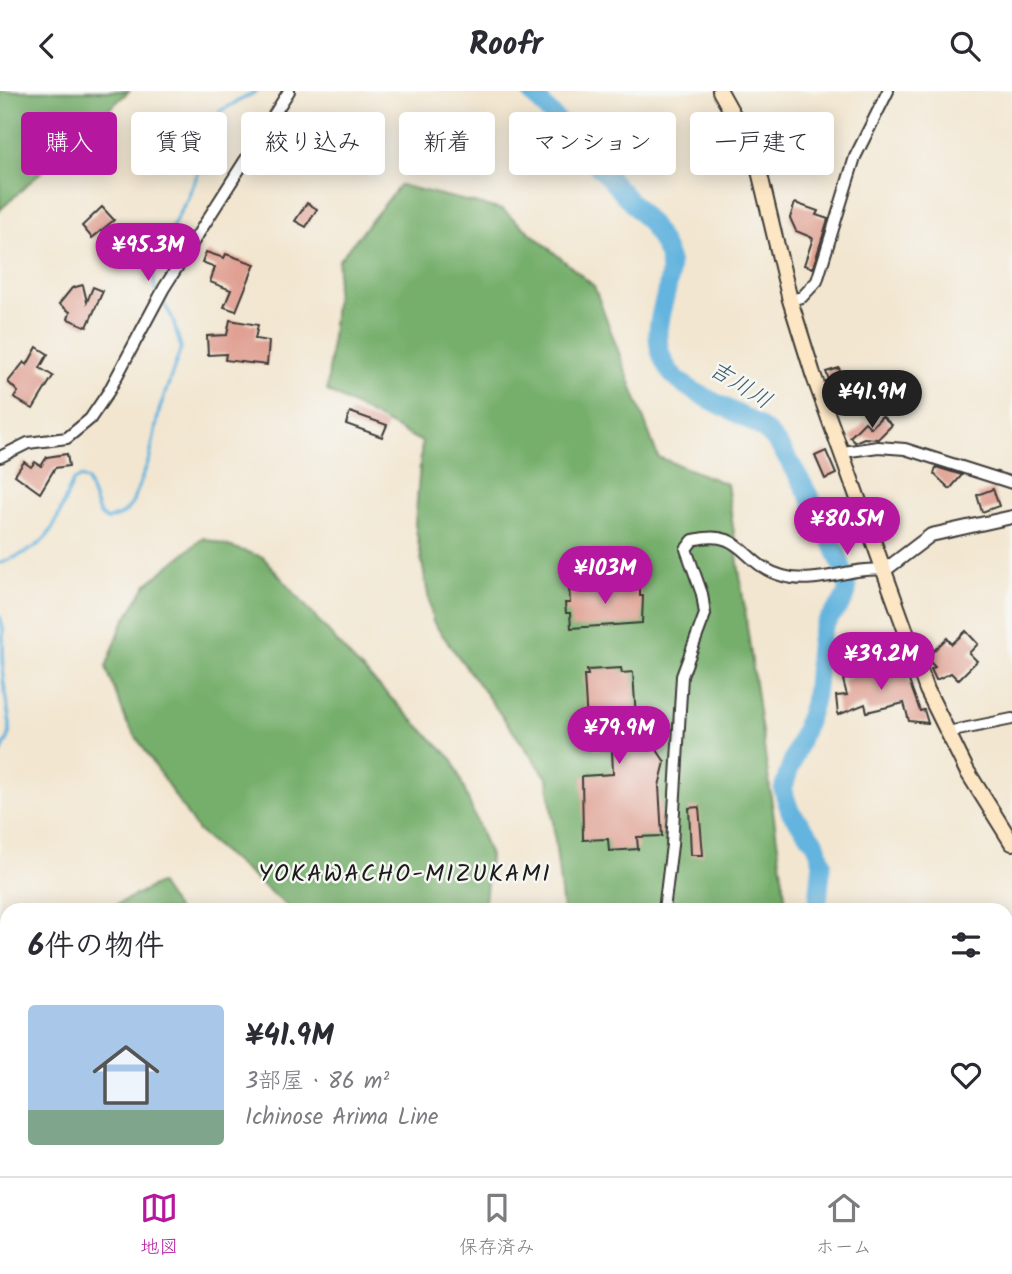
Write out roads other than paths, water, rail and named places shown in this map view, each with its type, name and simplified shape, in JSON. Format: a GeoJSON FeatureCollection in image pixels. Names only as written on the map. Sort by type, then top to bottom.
{"type":"FeatureCollection","features":[{"type":"Feature","properties":{"kind":"main road"},"geometry":{"type":"LineString","coordinates":[[720,91],[755,154],[790,300],[813,374],[843,453],[878,570],[923,680],[948,732],[980,793],[1012,843]]}},
{"type":"Feature","properties":{"kind":"street"},"geometry":{"type":"LineString","coordinates":[[0,457],[28,443],[67,438],[90,419],[164,288],[289,91]]}},
{"type":"Feature","properties":{"kind":"street"},"geometry":{"type":"LineString","coordinates":[[790,300],[802,297],[817,281],[855,157],[888,91]]}},
{"type":"Feature","properties":{"kind":"street"},"geometry":{"type":"LineString","coordinates":[[843,453],[878,447],[905,449],[1012,483]]}},
{"type":"Feature","properties":{"kind":"street"},"geometry":{"type":"LineString","coordinates":[[665,903],[673,834],[682,676],[705,614],[702,594],[686,549],[693,540],[717,535],[729,539],[780,576],[828,577],[878,570],[931,535],[1012,517]]}},
{"type":"Feature","properties":{"kind":"street"},"geometry":{"type":"LineString","coordinates":[[948,732],[1012,719]]}},
{"type":"Feature","properties":{"kind":"waterway"},"geometry":{"type":"LineString","coordinates":[[0,563],[32,549],[49,534],[73,481],[81,477],[87,480],[100,515],[107,520],[123,514],[132,504],[150,457],[159,411],[181,348],[172,317],[155,289],[152,264],[188,198],[200,168],[207,135],[220,111],[257,91]]}},
{"type":"Feature","properties":{"kind":"waterway","name":"吉川川"},"geometry":{"type":"LineString","coordinates":[[530,91],[650,223],[664,246],[670,274],[658,325],[658,339],[668,369],[700,395],[746,418],[770,435],[804,486],[839,558],[845,578],[846,596],[822,631],[814,699],[783,790],[790,811],[816,844],[822,862],[818,903]]}},
{"type":"Feature","properties":{"kind":"waterway"},"geometry":{"type":"LineString","coordinates":[[0,617],[3,628],[3,678],[10,725],[9,736],[0,755]]}},
{"type":"Feature","properties":{"kind":"district","name":"YOKAWACHO-MIZUKAMI"},"geometry":{"type":"Point","coordinates":[405,874]}}]}
